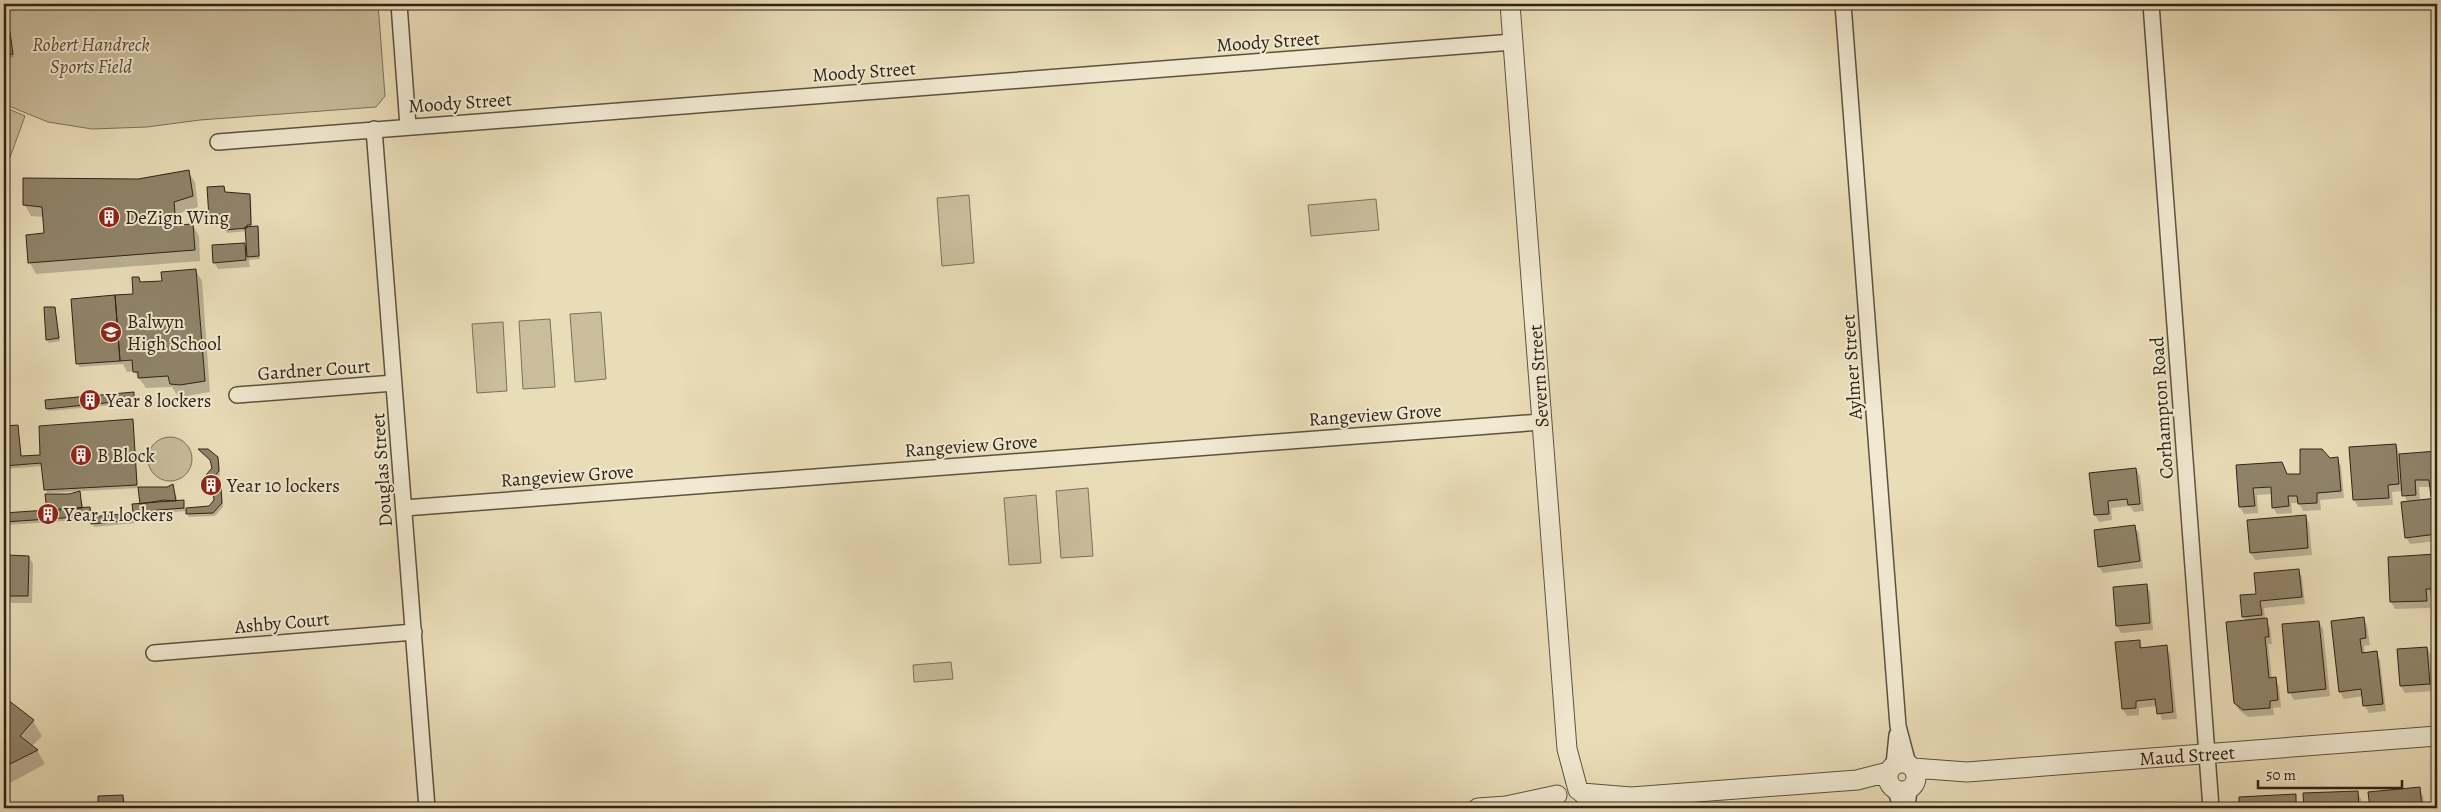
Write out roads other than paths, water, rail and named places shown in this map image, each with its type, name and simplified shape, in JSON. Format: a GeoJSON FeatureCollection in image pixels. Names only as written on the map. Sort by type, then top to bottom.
{"type":"FeatureCollection","features":[{"type":"Feature","properties":{"kind":"street"},"geometry":{"type":"LineString","coordinates":[[399,4],[408,126]]}},
{"type":"Feature","properties":{"kind":"street","name":"Severn Street"},"geometry":{"type":"LineString","coordinates":[[1510,4],[1566,749],[1573,799]]}},
{"type":"Feature","properties":{"kind":"street","name":"Aylmer Street"},"geometry":{"type":"LineString","coordinates":[[1843,4],[1901,781],[1907,808]]}},
{"type":"Feature","properties":{"kind":"street","name":"Corhampton Road"},"geometry":{"type":"LineString","coordinates":[[2151,4],[2211,808]]}},
{"type":"Feature","properties":{"kind":"street","name":"Moody Street"},"geometry":{"type":"LineString","coordinates":[[218,142],[1513,42]]}},
{"type":"Feature","properties":{"kind":"street","name":"Douglas Street"},"geometry":{"type":"LineString","coordinates":[[374,129],[427,808]]}},
{"type":"Feature","properties":{"kind":"street","name":"Gardner Court"},"geometry":{"type":"LineString","coordinates":[[237,395],[394,383]]}},
{"type":"Feature","properties":{"kind":"street","name":"Rangeview Grove"},"geometry":{"type":"LineString","coordinates":[[404,508],[1541,422]]}},
{"type":"Feature","properties":{"kind":"street","name":"Ashby Court"},"geometry":{"type":"LineString","coordinates":[[154,652],[414,632]]}},
{"type":"Feature","properties":{"kind":"street","name":"Maud Street"},"geometry":{"type":"LineString","coordinates":[[1478,808],[1514,807],[1573,799],[1631,797],[1857,780],[1901,781],[1967,772],[2437,736]]}},
{"type":"Feature","properties":{"kind":"place","name":"DeZign Wing"},"geometry":{"type":"Point","coordinates":[109,217]}},
{"type":"Feature","properties":{"kind":"place","name":"Balwyn High School"},"geometry":{"type":"Point","coordinates":[111,332]}},
{"type":"Feature","properties":{"kind":"place","name":"Year 8 lockers"},"geometry":{"type":"Point","coordinates":[90,400]}},
{"type":"Feature","properties":{"kind":"place","name":"B Block"},"geometry":{"type":"Point","coordinates":[81,455]}},
{"type":"Feature","properties":{"kind":"place","name":"Year 10 lockers"},"geometry":{"type":"Point","coordinates":[211,485]}},
{"type":"Feature","properties":{"kind":"place","name":"Year 11 lockers"},"geometry":{"type":"Point","coordinates":[48,514]}},
{"type":"Feature","properties":{"kind":"park label","name":"Robert Handreck Sports Field"},"geometry":{"type":"Point","coordinates":[91,55]}}]}
